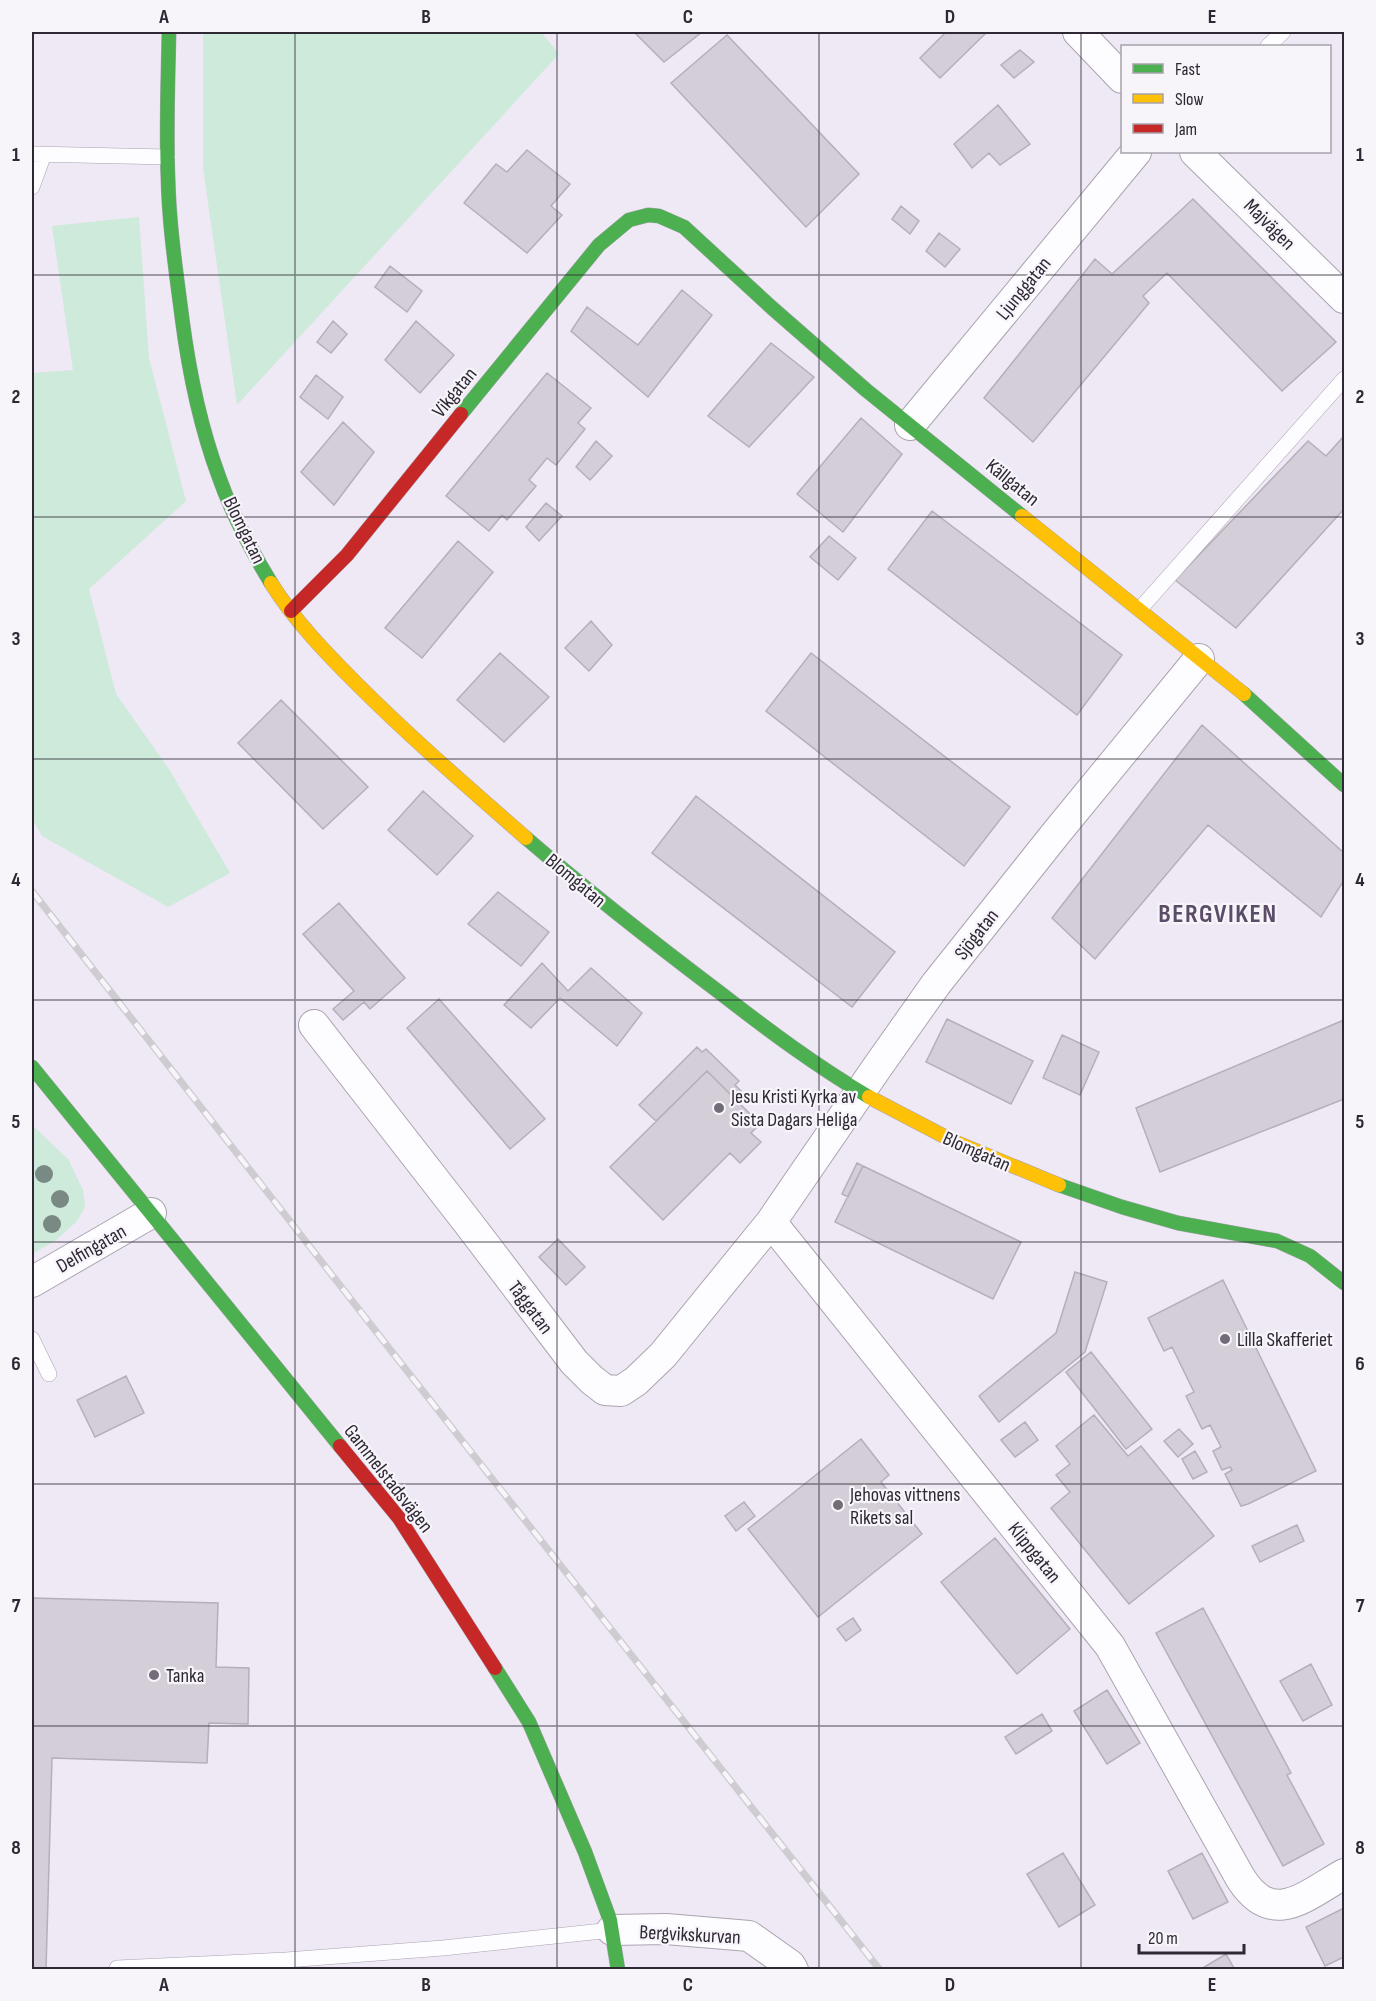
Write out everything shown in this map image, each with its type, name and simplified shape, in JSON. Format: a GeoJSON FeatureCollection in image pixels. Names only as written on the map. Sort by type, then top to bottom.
{"type":"FeatureCollection","features":[{"type":"Feature","properties":{"kind":"street","name":"Blomgatan"},"geometry":{"type":"LineString","coordinates":[[169,32],[167,157],[169,203],[180,308],[201,422],[237,520],[275,589],[291,611],[350,677],[417,741],[558,866],[656,946],[807,1059],[860,1092],[959,1144],[1045,1181],[1101,1201],[1161,1218],[1280,1241],[1342,1275]]}},
{"type":"Feature","properties":{"kind":"street"},"geometry":{"type":"LineString","coordinates":[[1078,32],[1121,77]]}},
{"type":"Feature","properties":{"kind":"street","name":"Ljunggatan"},"geometry":{"type":"LineString","coordinates":[[910,425],[1135,153]]}},
{"type":"Feature","properties":{"kind":"street","name":"Majvägen"},"geometry":{"type":"LineString","coordinates":[[1196,153],[1344,298]]}},
{"type":"Feature","properties":{"kind":"street","name":"Källgatan"},"geometry":{"type":"LineString","coordinates":[[656,214],[684,227],[771,308],[866,390],[1240,691],[1343,782]]}},
{"type":"Feature","properties":{"kind":"street","name":"Vikgatan"},"geometry":{"type":"LineString","coordinates":[[291,611],[347,555],[599,245],[620,224],[636,216],[656,214]]}},
{"type":"Feature","properties":{"kind":"street","name":"Sjögatan"},"geometry":{"type":"LineString","coordinates":[[771,1222],[936,984],[1199,659]]}},
{"type":"Feature","properties":{"kind":"street","name":"Tåggatan"},"geometry":{"type":"LineString","coordinates":[[314,1025],[470,1224],[574,1362],[605,1390],[621,1391],[636,1381],[663,1355],[771,1222]]}},
{"type":"Feature","properties":{"kind":"street","name":"Gammelstadsvägen"},"geometry":{"type":"LineString","coordinates":[[32,1067],[405,1527],[529,1722],[585,1852],[612,1930],[618,1970]]}},
{"type":"Feature","properties":{"kind":"street","name":"Delfingatan"},"geometry":{"type":"LineString","coordinates":[[32,1282],[151,1213]]}},
{"type":"Feature","properties":{"kind":"street","name":"Klippgatan"},"geometry":{"type":"LineString","coordinates":[[771,1222],[1110,1646],[1250,1894],[1266,1904],[1283,1906],[1344,1874]]}},
{"type":"Feature","properties":{"kind":"street","name":"Bergvikskurvan"},"geometry":{"type":"LineString","coordinates":[[612,1930],[666,1929],[749,1936],[790,1965],[793,1970]]}},
{"type":"Feature","properties":{"kind":"lane"},"geometry":{"type":"LineString","coordinates":[[1269,45],[1283,32]]}},
{"type":"Feature","properties":{"kind":"lane"},"geometry":{"type":"LineString","coordinates":[[32,187],[38,154],[167,157]]}},
{"type":"Feature","properties":{"kind":"lane"},"geometry":{"type":"LineString","coordinates":[[1140,609],[1344,379]]}},
{"type":"Feature","properties":{"kind":"lane"},"geometry":{"type":"LineString","coordinates":[[32,1339],[49,1374]]}},
{"type":"Feature","properties":{"kind":"lane"},"geometry":{"type":"LineString","coordinates":[[117,1968],[443,1948],[612,1930]]}},
{"type":"Feature","properties":{"kind":"green space"},"geometry":{"type":"Polygon","coordinates":[[[203,32],[541,32],[559,54],[237,405],[203,168],[203,32]]]}},
{"type":"Feature","properties":{"kind":"green space"},"geometry":{"type":"Polygon","coordinates":[[[139,217],[149,358],[186,501],[89,589],[116,694],[169,769],[230,873],[168,907],[42,836],[32,818],[32,373],[73,370],[52,226],[139,217]]]}},
{"type":"Feature","properties":{"kind":"green space"},"geometry":{"type":"Polygon","coordinates":[[[32,1125],[68,1159],[83,1190],[85,1207],[77,1221],[56,1240],[32,1254],[32,1125]]]}},
{"type":"Feature","properties":{"kind":"building"},"geometry":{"type":"Polygon","coordinates":[[[634,32],[702,32],[664,62],[634,32]]]}},
{"type":"Feature","properties":{"kind":"building"},"geometry":{"type":"Polygon","coordinates":[[[946,32],[987,32],[940,78],[920,58],[946,32]]]}},
{"type":"Feature","properties":{"kind":"building"},"geometry":{"type":"Polygon","coordinates":[[[727,35],[859,174],[806,227],[671,83],[727,35]]]}},
{"type":"Feature","properties":{"kind":"building"},"geometry":{"type":"Polygon","coordinates":[[[1020,50],[1034,62],[1014,78],[1001,65],[1020,50]]]}},
{"type":"Feature","properties":{"kind":"building"},"geometry":{"type":"Polygon","coordinates":[[[998,105],[1030,144],[1000,165],[989,153],[972,168],[954,144],[998,105]]]}},
{"type":"Feature","properties":{"kind":"building"},"geometry":{"type":"Polygon","coordinates":[[[527,150],[570,184],[551,206],[562,215],[527,253],[464,203],[496,164],[507,172],[527,150]]]}},
{"type":"Feature","properties":{"kind":"building"},"geometry":{"type":"Polygon","coordinates":[[[1193,199],[1336,342],[1282,391],[1167,273],[1143,296],[1149,303],[1033,442],[984,398],[1095,259],[1112,274],[1193,199]]]}},
{"type":"Feature","properties":{"kind":"building"},"geometry":{"type":"Polygon","coordinates":[[[901,206],[919,221],[910,234],[892,219],[901,206]]]}},
{"type":"Feature","properties":{"kind":"building"},"geometry":{"type":"Polygon","coordinates":[[[939,233],[960,249],[945,267],[926,251],[939,233]]]}},
{"type":"Feature","properties":{"kind":"building"},"geometry":{"type":"Polygon","coordinates":[[[390,266],[422,291],[407,312],[375,287],[390,266]]]}},
{"type":"Feature","properties":{"kind":"building"},"geometry":{"type":"Polygon","coordinates":[[[682,290],[712,315],[648,397],[571,331],[587,307],[638,345],[682,290]]]}},
{"type":"Feature","properties":{"kind":"building"},"geometry":{"type":"Polygon","coordinates":[[[333,321],[347,334],[331,353],[317,342],[333,321]]]}},
{"type":"Feature","properties":{"kind":"building"},"geometry":{"type":"Polygon","coordinates":[[[416,321],[454,355],[420,393],[385,360],[416,321]]]}},
{"type":"Feature","properties":{"kind":"building"},"geometry":{"type":"Polygon","coordinates":[[[771,343],[814,377],[749,447],[708,416],[771,343]]]}},
{"type":"Feature","properties":{"kind":"building"},"geometry":{"type":"Polygon","coordinates":[[[547,373],[591,408],[578,423],[585,429],[556,465],[547,458],[529,480],[536,486],[507,520],[502,515],[489,531],[446,496],[547,373]]]}},
{"type":"Feature","properties":{"kind":"building"},"geometry":{"type":"Polygon","coordinates":[[[316,375],[343,397],[328,419],[300,397],[316,375]]]}},
{"type":"Feature","properties":{"kind":"building"},"geometry":{"type":"Polygon","coordinates":[[[861,418],[902,454],[843,532],[797,494],[861,418]]]}},
{"type":"Feature","properties":{"kind":"building"},"geometry":{"type":"Polygon","coordinates":[[[343,422],[374,452],[334,505],[301,472],[343,422]]]}},
{"type":"Feature","properties":{"kind":"building"},"geometry":{"type":"Polygon","coordinates":[[[1344,436],[1344,509],[1236,628],[1175,580],[1308,441],[1326,456],[1344,436]]]}},
{"type":"Feature","properties":{"kind":"building"},"geometry":{"type":"Polygon","coordinates":[[[596,441],[612,456],[590,480],[576,467],[596,441]]]}},
{"type":"Feature","properties":{"kind":"building"},"geometry":{"type":"Polygon","coordinates":[[[546,503],[562,516],[539,541],[526,527],[546,503]]]}},
{"type":"Feature","properties":{"kind":"building"},"geometry":{"type":"Polygon","coordinates":[[[932,511],[1122,655],[1077,715],[888,569],[932,511]]]}},
{"type":"Feature","properties":{"kind":"building"},"geometry":{"type":"Polygon","coordinates":[[[829,536],[856,558],[838,580],[810,557],[829,536]]]}},
{"type":"Feature","properties":{"kind":"building"},"geometry":{"type":"Polygon","coordinates":[[[458,541],[493,572],[422,658],[385,628],[458,541]]]}},
{"type":"Feature","properties":{"kind":"building"},"geometry":{"type":"Polygon","coordinates":[[[591,621],[612,645],[589,671],[565,648],[591,621]]]}},
{"type":"Feature","properties":{"kind":"building"},"geometry":{"type":"Polygon","coordinates":[[[500,653],[549,697],[504,742],[457,700],[500,653]]]}},
{"type":"Feature","properties":{"kind":"building"},"geometry":{"type":"Polygon","coordinates":[[[811,653],[1010,807],[964,866],[766,711],[811,653]]]}},
{"type":"Feature","properties":{"kind":"building"},"geometry":{"type":"Polygon","coordinates":[[[281,700],[368,787],[323,829],[238,743],[281,700]]]}},
{"type":"Feature","properties":{"kind":"building"},"geometry":{"type":"Polygon","coordinates":[[[1202,725],[1344,853],[1344,880],[1321,917],[1208,825],[1095,959],[1052,918],[1202,725]]]}},
{"type":"Feature","properties":{"kind":"building"},"geometry":{"type":"Polygon","coordinates":[[[423,791],[473,836],[437,875],[388,830],[423,791]]]}},
{"type":"Feature","properties":{"kind":"building"},"geometry":{"type":"Polygon","coordinates":[[[696,796],[895,952],[852,1007],[652,853],[696,796]]]}},
{"type":"Feature","properties":{"kind":"building"},"geometry":{"type":"Polygon","coordinates":[[[498,892],[549,932],[521,966],[468,924],[498,892]]]}},
{"type":"Feature","properties":{"kind":"building"},"geometry":{"type":"Polygon","coordinates":[[[339,903],[405,978],[370,1009],[364,1002],[343,1020],[333,1009],[354,991],[303,934],[339,903]]]}},
{"type":"Feature","properties":{"kind":"building"},"geometry":{"type":"Polygon","coordinates":[[[542,963],[568,991],[591,968],[642,1013],[617,1046],[560,998],[531,1028],[504,1005],[542,963]]]}},
{"type":"Feature","properties":{"kind":"building"},"geometry":{"type":"Polygon","coordinates":[[[439,999],[545,1119],[510,1149],[407,1028],[439,999]]]}},
{"type":"Feature","properties":{"kind":"building"},"geometry":{"type":"Polygon","coordinates":[[[947,1019],[1033,1061],[1011,1104],[926,1062],[947,1019]]]}},
{"type":"Feature","properties":{"kind":"building"},"geometry":{"type":"Polygon","coordinates":[[[1344,1020],[1344,1099],[1160,1172],[1136,1108],[1344,1020]]]}},
{"type":"Feature","properties":{"kind":"building"},"geometry":{"type":"Polygon","coordinates":[[[1062,1035],[1099,1052],[1080,1095],[1043,1078],[1062,1035]]]}},
{"type":"Feature","properties":{"kind":"building"},"geometry":{"type":"Polygon","coordinates":[[[697,1047],[702,1052],[706,1049],[739,1081],[735,1085],[741,1091],[734,1098],[707,1071],[656,1121],[639,1105],[697,1047]]]}},
{"type":"Feature","properties":{"kind":"building"},"geometry":{"type":"Polygon","coordinates":[[[707,1071],[760,1124],[751,1133],[761,1142],[740,1163],[730,1153],[663,1220],[610,1167],[707,1071]]]}},
{"type":"Feature","properties":{"kind":"building"},"geometry":{"type":"Polygon","coordinates":[[[857,1163],[863,1166],[848,1197],[842,1194],[857,1163]]]}},
{"type":"Feature","properties":{"kind":"building"},"geometry":{"type":"Polygon","coordinates":[[[863,1166],[1021,1242],[993,1299],[835,1222],[863,1166]]]}},
{"type":"Feature","properties":{"kind":"building"},"geometry":{"type":"Polygon","coordinates":[[[558,1239],[585,1267],[566,1285],[539,1257],[558,1239]]]}},
{"type":"Feature","properties":{"kind":"building"},"geometry":{"type":"Polygon","coordinates":[[[1075,1272],[1107,1282],[1085,1352],[999,1422],[979,1396],[1056,1333],[1075,1272]]]}},
{"type":"Feature","properties":{"kind":"building"},"geometry":{"type":"Polygon","coordinates":[[[1223,1280],[1316,1471],[1241,1506],[1225,1474],[1232,1470],[1230,1467],[1222,1470],[1213,1451],[1221,1447],[1210,1425],[1202,1429],[1186,1396],[1194,1392],[1172,1347],[1164,1351],[1148,1318],[1223,1280]]]}},
{"type":"Feature","properties":{"kind":"building"},"geometry":{"type":"Polygon","coordinates":[[[1091,1352],[1152,1429],[1126,1449],[1066,1372],[1091,1352]]]}},
{"type":"Feature","properties":{"kind":"building"},"geometry":{"type":"Polygon","coordinates":[[[126,1376],[144,1413],[95,1437],[77,1400],[126,1376]]]}},
{"type":"Feature","properties":{"kind":"building"},"geometry":{"type":"Polygon","coordinates":[[[1094,1415],[1128,1456],[1141,1446],[1214,1536],[1129,1604],[1051,1508],[1070,1492],[1056,1475],[1070,1464],[1056,1446],[1094,1415]]]}},
{"type":"Feature","properties":{"kind":"building"},"geometry":{"type":"Polygon","coordinates":[[[1025,1422],[1038,1440],[1015,1457],[1001,1440],[1025,1422]]]}},
{"type":"Feature","properties":{"kind":"building"},"geometry":{"type":"Polygon","coordinates":[[[1179,1429],[1193,1444],[1178,1457],[1164,1441],[1179,1429]]]}},
{"type":"Feature","properties":{"kind":"building","name":"Jehovas vittnens Rikets sal"},"geometry":{"type":"Polygon","coordinates":[[[861,1439],[889,1475],[881,1482],[922,1534],[818,1617],[748,1529],[861,1439]]]}},
{"type":"Feature","properties":{"kind":"building"},"geometry":{"type":"Polygon","coordinates":[[[1195,1451],[1207,1472],[1193,1479],[1182,1459],[1195,1451]]]}},
{"type":"Feature","properties":{"kind":"building"},"geometry":{"type":"Polygon","coordinates":[[[744,1502],[755,1516],[736,1531],[725,1516],[744,1502]]]}},
{"type":"Feature","properties":{"kind":"building"},"geometry":{"type":"Polygon","coordinates":[[[1297,1525],[1304,1541],[1260,1562],[1252,1546],[1297,1525]]]}},
{"type":"Feature","properties":{"kind":"building"},"geometry":{"type":"Polygon","coordinates":[[[995,1538],[1070,1629],[1017,1674],[941,1582],[995,1538]]]}},
{"type":"Feature","properties":{"kind":"building"},"geometry":{"type":"Polygon","coordinates":[[[32,1598],[218,1603],[216,1667],[249,1668],[248,1724],[209,1723],[207,1763],[52,1758],[46,1970],[32,1970],[32,1598]]]}},
{"type":"Feature","properties":{"kind":"building"},"geometry":{"type":"Polygon","coordinates":[[[1203,1608],[1291,1773],[1287,1775],[1324,1844],[1283,1866],[1156,1633],[1203,1608]]]}},
{"type":"Feature","properties":{"kind":"building"},"geometry":{"type":"Polygon","coordinates":[[[853,1618],[861,1630],[846,1641],[837,1629],[853,1618]]]}},
{"type":"Feature","properties":{"kind":"building"},"geometry":{"type":"Polygon","coordinates":[[[1311,1664],[1332,1705],[1303,1721],[1280,1681],[1311,1664]]]}},
{"type":"Feature","properties":{"kind":"building"},"geometry":{"type":"Polygon","coordinates":[[[1107,1690],[1140,1743],[1107,1764],[1074,1711],[1107,1690]]]}},
{"type":"Feature","properties":{"kind":"building"},"geometry":{"type":"Polygon","coordinates":[[[1042,1714],[1052,1731],[1016,1754],[1005,1737],[1042,1714]]]}},
{"type":"Feature","properties":{"kind":"building"},"geometry":{"type":"Polygon","coordinates":[[[1063,1853],[1095,1905],[1059,1927],[1027,1874],[1063,1853]]]}},
{"type":"Feature","properties":{"kind":"building"},"geometry":{"type":"Polygon","coordinates":[[[1202,1853],[1228,1902],[1193,1919],[1168,1871],[1202,1853]]]}},
{"type":"Feature","properties":{"kind":"building"},"geometry":{"type":"Polygon","coordinates":[[[1344,1908],[1344,1957],[1325,1966],[1306,1927],[1344,1908]]]}},
{"type":"Feature","properties":{"kind":"building"},"geometry":{"type":"Polygon","coordinates":[[[1226,1954],[1235,1970],[1201,1969],[1226,1954]]]}},
{"type":"Feature","properties":{"kind":"railway"},"geometry":{"type":"LineString","coordinates":[[32,891],[880,1970]]}},
{"type":"Feature","properties":{"kind":"traffic: fast"},"geometry":{"type":"LineString","coordinates":[[169,32],[167,141],[170,213],[188,358],[206,438],[224,491],[242,532],[271,583]]}},
{"type":"Feature","properties":{"kind":"traffic: fast"},"geometry":{"type":"LineString","coordinates":[[461,414],[599,245],[629,220],[648,215],[659,216],[684,227],[866,390],[1022,516]]}},
{"type":"Feature","properties":{"kind":"traffic: fast"},"geometry":{"type":"LineString","coordinates":[[1244,694],[1344,785]]}},
{"type":"Feature","properties":{"kind":"traffic: fast"},"geometry":{"type":"LineString","coordinates":[[526,838],[670,955],[756,1020],[811,1060],[869,1097]]}},
{"type":"Feature","properties":{"kind":"traffic: fast"},"geometry":{"type":"LineString","coordinates":[[32,1067],[340,1446]]}},
{"type":"Feature","properties":{"kind":"traffic: fast"},"geometry":{"type":"LineString","coordinates":[[1059,1185],[1178,1223],[1277,1241],[1310,1256],[1344,1283]]}},
{"type":"Feature","properties":{"kind":"traffic: fast"},"geometry":{"type":"LineString","coordinates":[[495,1668],[529,1722],[585,1852],[610,1920],[618,1970]]}},
{"type":"Feature","properties":{"kind":"traffic: slow"},"geometry":{"type":"LineString","coordinates":[[1022,516],[1244,694]]}},
{"type":"Feature","properties":{"kind":"traffic: slow"},"geometry":{"type":"LineString","coordinates":[[271,583],[300,623],[357,684],[419,743],[526,838]]}},
{"type":"Feature","properties":{"kind":"traffic: slow"},"geometry":{"type":"LineString","coordinates":[[869,1097],[955,1142],[1059,1185]]}},
{"type":"Feature","properties":{"kind":"traffic: jam"},"geometry":{"type":"LineString","coordinates":[[291,611],[347,555],[461,414]]}},
{"type":"Feature","properties":{"kind":"traffic: jam"},"geometry":{"type":"LineString","coordinates":[[340,1446],[399,1518],[495,1668]]}},
{"type":"Feature","properties":{"kind":"place","name":"Jesu Kristi Kyrka av Sista Dagars Heliga"},"geometry":{"type":"Point","coordinates":[719,1108]}},
{"type":"Feature","properties":{"kind":"place","name":"Lilla Skafferiet"},"geometry":{"type":"Point","coordinates":[1225,1339]}},
{"type":"Feature","properties":{"kind":"place","name":"Jehovas vittnens Rikets sal"},"geometry":{"type":"Point","coordinates":[838,1505]}},
{"type":"Feature","properties":{"kind":"place","name":"Tanka"},"geometry":{"type":"Point","coordinates":[154,1675]}},
{"type":"Feature","properties":{"kind":"district","name":"BERGVIKEN"},"geometry":{"type":"Point","coordinates":[1218,913]}}]}
